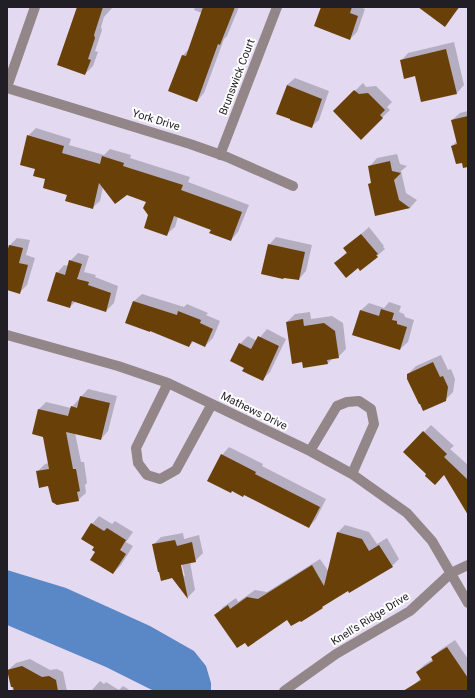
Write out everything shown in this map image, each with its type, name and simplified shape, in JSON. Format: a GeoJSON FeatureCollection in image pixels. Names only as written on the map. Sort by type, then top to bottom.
{"type":"FeatureCollection","features":[{"type":"Feature","properties":{"kind":"street"},"geometry":{"type":"LineString","coordinates":[[7,88],[35,7]]}},
{"type":"Feature","properties":{"kind":"street","name":"Brunswick Court"},"geometry":{"type":"LineString","coordinates":[[220,155],[277,7]]}},
{"type":"Feature","properties":{"kind":"street","name":"York Drive"},"geometry":{"type":"LineString","coordinates":[[7,88],[190,144],[293,186]]}},
{"type":"Feature","properties":{"kind":"street","name":"Mathews Drive"},"geometry":{"type":"LineString","coordinates":[[7,335],[118,366],[168,383],[310,451],[352,474],[406,513],[432,541],[468,602]]}},
{"type":"Feature","properties":{"kind":"street"},"geometry":{"type":"LineString","coordinates":[[168,383],[136,448],[138,463],[147,475],[160,479],[176,470],[212,404]]}},
{"type":"Feature","properties":{"kind":"street"},"geometry":{"type":"LineString","coordinates":[[310,451],[337,406],[348,402],[359,401],[371,409],[374,424],[352,474]]}},
{"type":"Feature","properties":{"kind":"street","name":"Knell's Ridge Drive"},"geometry":{"type":"LineString","coordinates":[[284,691],[336,654],[410,611],[451,573],[468,565]]}},
{"type":"Feature","properties":{"kind":"water"},"geometry":{"type":"Polygon","coordinates":[[[7,570],[66,588],[150,626],[194,651],[206,666],[211,683],[211,691],[154,691],[106,667],[7,625],[7,570]]]}},
{"type":"Feature","properties":{"kind":"building"},"geometry":{"type":"Polygon","coordinates":[[[77,7],[103,7],[88,59],[91,60],[85,75],[57,65],[77,7]]]}},
{"type":"Feature","properties":{"kind":"building"},"geometry":{"type":"Polygon","coordinates":[[[203,7],[235,7],[220,45],[218,44],[197,102],[168,91],[182,55],[186,56],[203,7]]]}},
{"type":"Feature","properties":{"kind":"building"},"geometry":{"type":"Polygon","coordinates":[[[321,7],[352,7],[350,13],[358,16],[350,40],[314,26],[321,7]]]}},
{"type":"Feature","properties":{"kind":"building"},"geometry":{"type":"Polygon","coordinates":[[[418,7],[459,7],[445,27],[418,7]]]}},
{"type":"Feature","properties":{"kind":"building"},"geometry":{"type":"Polygon","coordinates":[[[446,49],[457,94],[421,102],[415,76],[404,79],[400,60],[446,49]]]}},
{"type":"Feature","properties":{"kind":"building"},"geometry":{"type":"Polygon","coordinates":[[[287,85],[322,99],[312,128],[276,114],[287,85]]]}},
{"type":"Feature","properties":{"kind":"building"},"geometry":{"type":"Polygon","coordinates":[[[354,90],[359,94],[368,93],[385,110],[380,115],[383,118],[361,140],[333,111],[354,90]]]}},
{"type":"Feature","properties":{"kind":"building"},"geometry":{"type":"Polygon","coordinates":[[[468,116],[468,167],[463,168],[462,163],[456,164],[451,146],[457,144],[451,120],[468,116]]]}},
{"type":"Feature","properties":{"kind":"building"},"geometry":{"type":"Polygon","coordinates":[[[27,135],[64,146],[62,153],[100,164],[102,156],[124,163],[123,166],[183,185],[181,190],[242,212],[231,241],[209,233],[211,230],[174,216],[167,236],[144,228],[148,215],[143,208],[146,202],[127,195],[115,204],[99,183],[93,209],[65,201],[67,195],[43,188],[45,179],[33,176],[35,169],[20,165],[27,135]]]}},
{"type":"Feature","properties":{"kind":"building"},"geometry":{"type":"Polygon","coordinates":[[[390,161],[392,171],[401,173],[394,180],[399,200],[410,208],[375,216],[368,184],[371,183],[368,166],[390,161]]]}},
{"type":"Feature","properties":{"kind":"building"},"geometry":{"type":"Polygon","coordinates":[[[361,234],[378,254],[376,255],[378,257],[360,271],[358,268],[346,278],[334,263],[347,253],[343,248],[361,234]]]}},
{"type":"Feature","properties":{"kind":"building"},"geometry":{"type":"Polygon","coordinates":[[[268,244],[305,252],[299,280],[283,279],[261,274],[268,244]]]}},
{"type":"Feature","properties":{"kind":"building"},"geometry":{"type":"Polygon","coordinates":[[[9,245],[23,248],[19,263],[28,265],[20,294],[7,290],[7,252],[9,245]]]}},
{"type":"Feature","properties":{"kind":"building"},"geometry":{"type":"Polygon","coordinates":[[[69,260],[82,264],[77,279],[89,282],[88,285],[111,293],[106,312],[72,301],[70,308],[47,301],[56,272],[65,275],[69,260]]]}},
{"type":"Feature","properties":{"kind":"building"},"geometry":{"type":"Polygon","coordinates":[[[133,301],[177,315],[178,311],[201,320],[200,323],[213,329],[205,347],[192,341],[189,347],[150,331],[125,323],[133,301]]]}},
{"type":"Feature","properties":{"kind":"building"},"geometry":{"type":"Polygon","coordinates":[[[381,309],[394,313],[392,320],[397,321],[397,324],[407,327],[400,350],[352,335],[360,310],[379,316],[381,309]]]}},
{"type":"Feature","properties":{"kind":"building"},"geometry":{"type":"Polygon","coordinates":[[[303,319],[304,326],[324,323],[335,331],[339,358],[327,360],[328,364],[303,368],[302,362],[292,364],[286,322],[303,319]]]}},
{"type":"Feature","properties":{"kind":"building"},"geometry":{"type":"Polygon","coordinates":[[[258,336],[279,346],[263,381],[242,371],[244,368],[230,361],[239,343],[251,349],[258,336]]]}},
{"type":"Feature","properties":{"kind":"building"},"geometry":{"type":"Polygon","coordinates":[[[433,362],[440,377],[443,376],[448,387],[446,401],[423,411],[407,379],[407,374],[433,362]]]}},
{"type":"Feature","properties":{"kind":"building"},"geometry":{"type":"Polygon","coordinates":[[[80,396],[110,403],[101,440],[66,432],[73,469],[76,469],[80,491],[77,492],[79,501],[57,505],[52,502],[48,486],[39,488],[36,471],[49,469],[43,437],[32,434],[38,409],[68,416],[71,406],[77,408],[80,396]]]}},
{"type":"Feature","properties":{"kind":"building"},"geometry":{"type":"Polygon","coordinates":[[[423,431],[447,454],[444,457],[468,480],[468,515],[444,475],[435,485],[403,452],[423,431]]]}},
{"type":"Feature","properties":{"kind":"building"},"geometry":{"type":"Polygon","coordinates":[[[221,454],[256,472],[255,474],[320,507],[309,528],[244,495],[243,497],[232,491],[231,493],[207,481],[221,454]]]}},
{"type":"Feature","properties":{"kind":"building"},"geometry":{"type":"Polygon","coordinates":[[[91,523],[104,531],[107,528],[126,540],[120,550],[126,554],[113,574],[90,560],[95,552],[92,550],[94,547],[81,539],[91,523]]]}},
{"type":"Feature","properties":{"kind":"building"},"geometry":{"type":"Polygon","coordinates":[[[337,532],[362,539],[369,551],[379,545],[393,567],[349,593],[348,591],[301,622],[300,621],[291,626],[287,620],[248,647],[245,643],[237,648],[214,615],[228,605],[230,609],[247,597],[258,599],[312,565],[324,586],[337,532]]]}},
{"type":"Feature","properties":{"kind":"building"},"geometry":{"type":"Polygon","coordinates":[[[175,540],[177,546],[192,542],[196,562],[181,565],[188,599],[172,578],[161,581],[158,572],[152,544],[175,540]]]}},
{"type":"Feature","properties":{"kind":"building"},"geometry":{"type":"Polygon","coordinates":[[[447,647],[468,678],[468,691],[403,691],[421,680],[416,672],[433,661],[431,657],[447,647]]]}},
{"type":"Feature","properties":{"kind":"building"},"geometry":{"type":"Polygon","coordinates":[[[22,666],[42,677],[49,676],[56,680],[58,691],[14,691],[13,687],[11,687],[7,670],[22,666]]]}}]}
